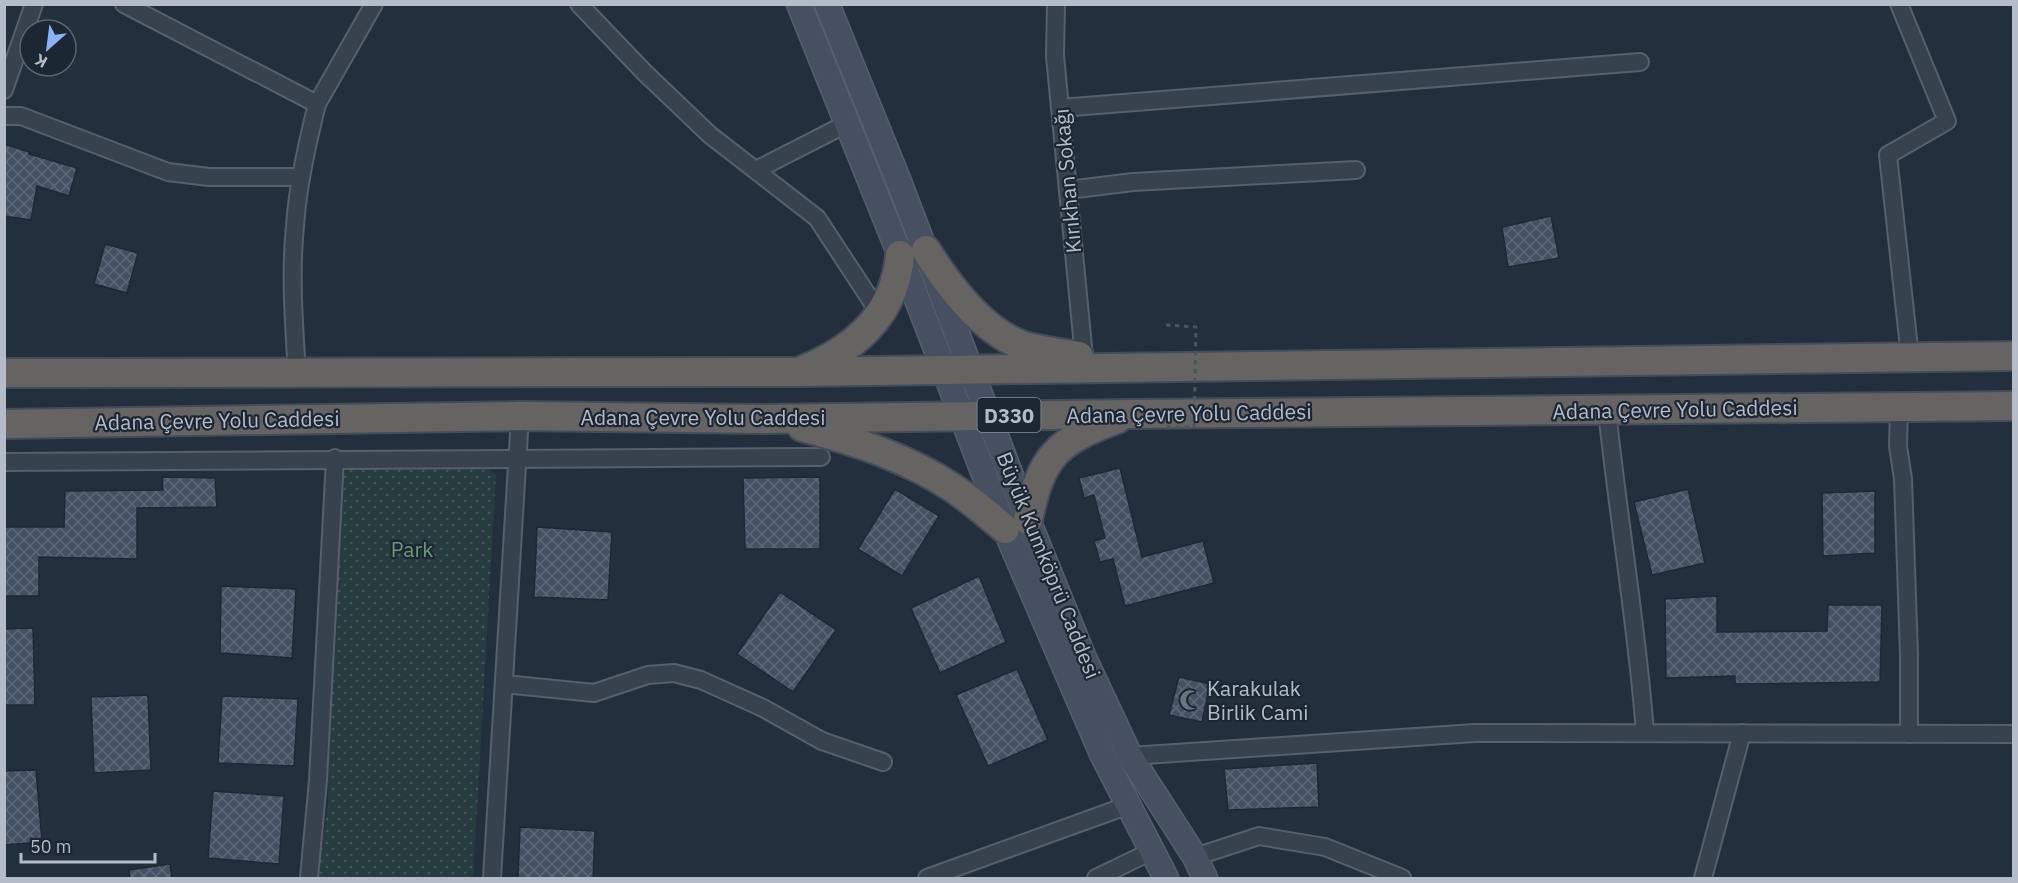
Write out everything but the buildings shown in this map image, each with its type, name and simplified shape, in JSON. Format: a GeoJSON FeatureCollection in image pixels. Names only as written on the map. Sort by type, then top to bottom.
{"type":"FeatureCollection","features":[{"type":"Feature","properties":{"kind":"highway"},"geometry":{"type":"LineString","coordinates":[[798,372],[840,352],[863,333],[880,314],[913,253],[1002,335],[1022,345],[1140,369]]}},
{"type":"Feature","properties":{"kind":"highway","name":"D330"},"geometry":{"type":"LineString","coordinates":[[4,373],[958,371],[1445,362],[2013,356]]}},
{"type":"Feature","properties":{"kind":"highway","name":"Adana Çevre Yolu Caddesi"},"geometry":{"type":"LineString","coordinates":[[4,424],[519,416],[762,419],[2013,406]]}},
{"type":"Feature","properties":{"kind":"highway"},"geometry":{"type":"LineString","coordinates":[[762,419],[825,433],[909,463],[1016,524],[1041,473],[1053,455],[1068,441],[1085,432],[1131,414]]}},
{"type":"Feature","properties":{"kind":"main road","name":"Büyük Kumköprü Caddesi"},"geometry":{"type":"LineString","coordinates":[[799,4],[848,123],[913,253]]}},
{"type":"Feature","properties":{"kind":"main road","name":"Büyük Kumköprü Caddesi"},"geometry":{"type":"LineString","coordinates":[[827,4],[913,253],[1102,754],[1166,879]]}},
{"type":"Feature","properties":{"kind":"main road","name":"Büyük Kumköprü Caddesi"},"geometry":{"type":"LineString","coordinates":[[1016,524],[1084,658],[1130,756],[1200,868]]}},
{"type":"Feature","properties":{"kind":"street"},"geometry":{"type":"LineString","coordinates":[[4,90],[34,4]]}},
{"type":"Feature","properties":{"kind":"street"},"geometry":{"type":"LineString","coordinates":[[124,4],[317,104]]}},
{"type":"Feature","properties":{"kind":"street"},"geometry":{"type":"LineString","coordinates":[[297,373],[293,301],[294,227],[301,177],[317,104],[374,4]]}},
{"type":"Feature","properties":{"kind":"street"},"geometry":{"type":"LineString","coordinates":[[579,4],[645,73],[710,135],[817,218],[880,314]]}},
{"type":"Feature","properties":{"kind":"street","name":"Kırıkhan Sokağı"},"geometry":{"type":"LineString","coordinates":[[1056,4],[1055,56],[1084,357]]}},
{"type":"Feature","properties":{"kind":"street"},"geometry":{"type":"LineString","coordinates":[[1899,4],[1947,121],[1888,154],[1910,357]]}},
{"type":"Feature","properties":{"kind":"street"},"geometry":{"type":"LineString","coordinates":[[1060,108],[1640,62]]}},
{"type":"Feature","properties":{"kind":"street"},"geometry":{"type":"LineString","coordinates":[[4,116],[21,116],[168,172],[209,177],[301,177]]}},
{"type":"Feature","properties":{"kind":"street"},"geometry":{"type":"LineString","coordinates":[[756,170],[848,123]]}},
{"type":"Feature","properties":{"kind":"street"},"geometry":{"type":"LineString","coordinates":[[1068,190],[1133,182],[1356,170]]}},
{"type":"Feature","properties":{"kind":"street"},"geometry":{"type":"LineString","coordinates":[[1899,407],[1898,446],[1902,479],[1909,655],[1909,734]]}},
{"type":"Feature","properties":{"kind":"street"},"geometry":{"type":"LineString","coordinates":[[1607,410],[1616,493],[1640,661],[1645,733]]}},
{"type":"Feature","properties":{"kind":"street"},"geometry":{"type":"LineString","coordinates":[[492,879],[519,416]]}},
{"type":"Feature","properties":{"kind":"street"},"geometry":{"type":"LineString","coordinates":[[4,462],[518,457],[821,457]]}},
{"type":"Feature","properties":{"kind":"street"},"geometry":{"type":"LineString","coordinates":[[309,879],[319,769],[335,459]]}},
{"type":"Feature","properties":{"kind":"street"},"geometry":{"type":"LineString","coordinates":[[504,684],[594,693],[648,675],[674,673],[702,680],[763,708],[822,741],[883,762]]}},
{"type":"Feature","properties":{"kind":"street"},"geometry":{"type":"LineString","coordinates":[[1130,756],[1475,733],[2013,734]]}},
{"type":"Feature","properties":{"kind":"street"},"geometry":{"type":"LineString","coordinates":[[1703,879],[1742,734]]}},
{"type":"Feature","properties":{"kind":"street"},"geometry":{"type":"LineString","coordinates":[[927,879],[1130,806]]}},
{"type":"Feature","properties":{"kind":"street"},"geometry":{"type":"LineString","coordinates":[[1200,868],[1259,836],[1325,847],[1402,879]]}},
{"type":"Feature","properties":{"kind":"street"},"geometry":{"type":"LineString","coordinates":[[1096,879],[1152,852]]}},
{"type":"Feature","properties":{"kind":"path"},"geometry":{"type":"LineString","coordinates":[[1166,325],[1196,327],[1194,428],[1167,427]]}},
{"type":"Feature","properties":{"kind":"green space","name":"Park"},"geometry":{"type":"Polygon","coordinates":[[[482,464],[496,475],[473,878],[316,878],[328,806],[335,482],[352,466],[482,464]]]}},
{"type":"Feature","properties":{"kind":"place","name":"Karakulak Birlik Cami"},"geometry":{"type":"Point","coordinates":[1190,700]}}]}
